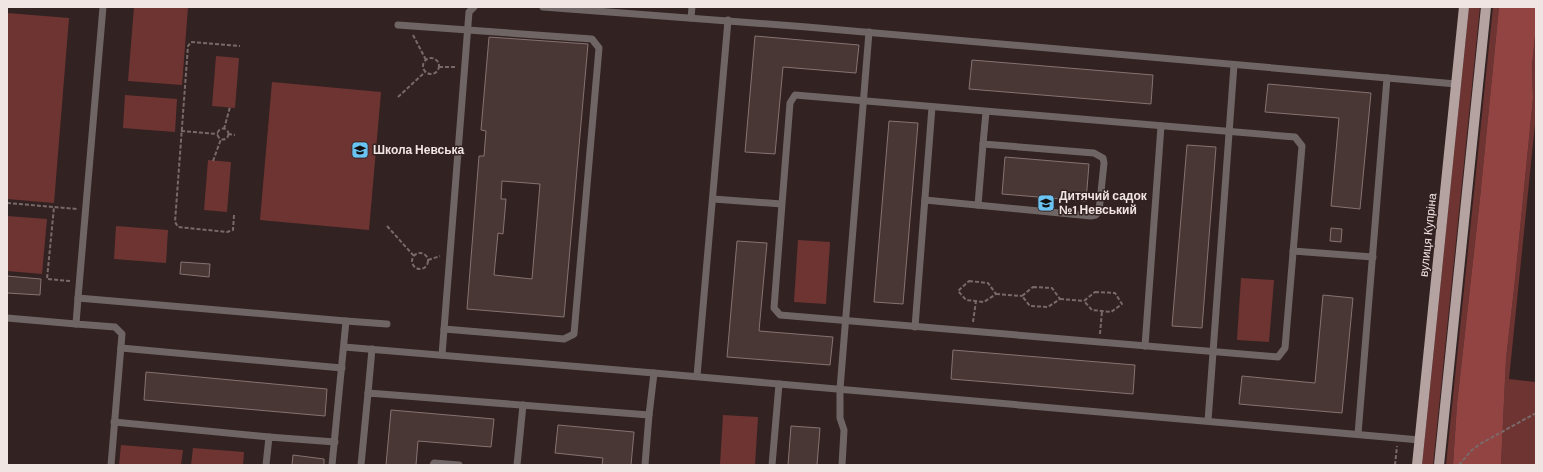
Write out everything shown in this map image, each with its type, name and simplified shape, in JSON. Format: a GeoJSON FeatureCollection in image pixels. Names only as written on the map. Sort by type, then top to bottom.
{"type":"FeatureCollection","features":[{"type":"Feature","properties":{"kind":"main road","name":"вулиця Купріна"},"geometry":{"type":"LineString","coordinates":[[1417,465],[1464,7]]}},
{"type":"Feature","properties":{"kind":"main road"},"geometry":{"type":"LineString","coordinates":[[1439,465],[1486,7]]}},
{"type":"Feature","properties":{"kind":"lane"},"geometry":{"type":"LineString","coordinates":[[76,324],[103,7]]}},
{"type":"Feature","properties":{"kind":"lane"},"geometry":{"type":"LineString","coordinates":[[442,355],[467,30],[469,12],[474,7]]}},
{"type":"Feature","properties":{"kind":"lane"},"geometry":{"type":"LineString","coordinates":[[543,7],[728,20],[1456,84]]}},
{"type":"Feature","properties":{"kind":"lane"},"geometry":{"type":"LineString","coordinates":[[692,7],[692,18]]}},
{"type":"Feature","properties":{"kind":"lane"},"geometry":{"type":"LineString","coordinates":[[697,376],[728,20]]}},
{"type":"Feature","properties":{"kind":"lane"},"geometry":{"type":"LineString","coordinates":[[398,25],[592,39],[599,48],[574,334],[564,339],[444,329]]}},
{"type":"Feature","properties":{"kind":"lane"},"geometry":{"type":"LineString","coordinates":[[842,465],[844,430],[840,418],[840,389],[869,32]]}},
{"type":"Feature","properties":{"kind":"lane"},"geometry":{"type":"LineString","coordinates":[[1208,421],[1234,65]]}},
{"type":"Feature","properties":{"kind":"lane"},"geometry":{"type":"LineString","coordinates":[[1358,434],[1387,78]]}},
{"type":"Feature","properties":{"kind":"lane"},"geometry":{"type":"LineString","coordinates":[[795,96],[863,101],[1295,138],[1302,146],[1285,348],[1278,357],[780,315],[774,308],[790,103],[795,96]]}},
{"type":"Feature","properties":{"kind":"lane"},"geometry":{"type":"LineString","coordinates":[[914,327],[932,107]]}},
{"type":"Feature","properties":{"kind":"lane"},"geometry":{"type":"LineString","coordinates":[[978,205],[986,112]]}},
{"type":"Feature","properties":{"kind":"lane"},"geometry":{"type":"LineString","coordinates":[[1145,346],[1161,126]]}},
{"type":"Feature","properties":{"kind":"lane"},"geometry":{"type":"LineString","coordinates":[[925,200],[1091,216],[1096,215],[1100,207],[1104,163],[1103,158],[1094,153],[983,144]]}},
{"type":"Feature","properties":{"kind":"lane"},"geometry":{"type":"LineString","coordinates":[[713,199],[782,204]]}},
{"type":"Feature","properties":{"kind":"lane"},"geometry":{"type":"LineString","coordinates":[[1293,250],[1372,257]]}},
{"type":"Feature","properties":{"kind":"lane"},"geometry":{"type":"LineString","coordinates":[[78,298],[386,324]]}},
{"type":"Feature","properties":{"kind":"lane"},"geometry":{"type":"LineString","coordinates":[[7,318],[115,327],[122,334],[111,465]]}},
{"type":"Feature","properties":{"kind":"lane"},"geometry":{"type":"LineString","coordinates":[[332,465],[346,321]]}},
{"type":"Feature","properties":{"kind":"lane"},"geometry":{"type":"LineString","coordinates":[[344,347],[697,376],[1420,440]]}},
{"type":"Feature","properties":{"kind":"lane"},"geometry":{"type":"LineString","coordinates":[[121,348],[342,368]]}},
{"type":"Feature","properties":{"kind":"lane"},"geometry":{"type":"LineString","coordinates":[[361,465],[372,349]]}},
{"type":"Feature","properties":{"kind":"lane"},"geometry":{"type":"LineString","coordinates":[[644,465],[654,373]]}},
{"type":"Feature","properties":{"kind":"lane"},"geometry":{"type":"LineString","coordinates":[[772,465],[779,384]]}},
{"type":"Feature","properties":{"kind":"lane"},"geometry":{"type":"LineString","coordinates":[[368,393],[649,415]]}},
{"type":"Feature","properties":{"kind":"lane"},"geometry":{"type":"LineString","coordinates":[[517,465],[523,405]]}},
{"type":"Feature","properties":{"kind":"lane"},"geometry":{"type":"LineString","coordinates":[[114,422],[335,442]]}},
{"type":"Feature","properties":{"kind":"lane"},"geometry":{"type":"LineString","coordinates":[[266,465],[269,437]]}},
{"type":"Feature","properties":{"kind":"lane"},"geometry":{"type":"LineString","coordinates":[[433,465],[434,463],[459,465]]}},
{"type":"Feature","properties":{"kind":"path"},"geometry":{"type":"LineString","coordinates":[[408,26],[426,60]]}},
{"type":"Feature","properties":{"kind":"path"},"geometry":{"type":"LineString","coordinates":[[234,214],[233,230],[227,232],[178,227],[175,222],[188,46],[191,42],[240,46]]}},
{"type":"Feature","properties":{"kind":"path"},"geometry":{"type":"LineString","coordinates":[[430,58],[438,63],[438,71],[434,74],[425,72],[423,66],[426,60],[430,58]]}},
{"type":"Feature","properties":{"kind":"path"},"geometry":{"type":"LineString","coordinates":[[439,67],[464,68]]}},
{"type":"Feature","properties":{"kind":"path"},"geometry":{"type":"LineString","coordinates":[[398,97],[425,72]]}},
{"type":"Feature","properties":{"kind":"path"},"geometry":{"type":"LineString","coordinates":[[218,134],[220,130],[224,129],[230,108]]}},
{"type":"Feature","properties":{"kind":"path"},"geometry":{"type":"LineString","coordinates":[[224,129],[228,134],[235,135]]}},
{"type":"Feature","properties":{"kind":"path"},"geometry":{"type":"LineString","coordinates":[[182,132],[218,134]]}},
{"type":"Feature","properties":{"kind":"path"},"geometry":{"type":"LineString","coordinates":[[218,134],[221,139]]}},
{"type":"Feature","properties":{"kind":"path"},"geometry":{"type":"LineString","coordinates":[[221,139],[226,139],[228,134]]}},
{"type":"Feature","properties":{"kind":"path"},"geometry":{"type":"LineString","coordinates":[[213,160],[221,139]]}},
{"type":"Feature","properties":{"kind":"path"},"geometry":{"type":"LineString","coordinates":[[7,203],[86,210]]}},
{"type":"Feature","properties":{"kind":"path"},"geometry":{"type":"LineString","coordinates":[[54,207],[47,279],[79,282]]}},
{"type":"Feature","properties":{"kind":"path"},"geometry":{"type":"LineString","coordinates":[[387,226],[414,256]]}},
{"type":"Feature","properties":{"kind":"path"},"geometry":{"type":"LineString","coordinates":[[422,253],[428,260],[428,264],[425,268],[417,268],[412,263],[414,256],[422,253]]}},
{"type":"Feature","properties":{"kind":"path"},"geometry":{"type":"LineString","coordinates":[[428,260],[450,254]]}},
{"type":"Feature","properties":{"kind":"path"},"geometry":{"type":"LineString","coordinates":[[996,294],[988,283],[969,282],[958,291],[966,300],[984,302],[996,294],[1022,296],[1033,287],[1052,288],[1060,300]]}},
{"type":"Feature","properties":{"kind":"path"},"geometry":{"type":"LineString","coordinates":[[1022,296],[1030,306],[1048,307],[1060,300],[1084,301],[1095,292],[1115,293],[1122,304],[1111,312],[1092,310],[1084,301]]}},
{"type":"Feature","properties":{"kind":"path"},"geometry":{"type":"LineString","coordinates":[[972,331],[976,301]]}},
{"type":"Feature","properties":{"kind":"path"},"geometry":{"type":"LineString","coordinates":[[1099,342],[1102,311]]}},
{"type":"Feature","properties":{"kind":"path"},"geometry":{"type":"LineString","coordinates":[[1459,465],[1472,450],[1480,444],[1536,413]]}},
{"type":"Feature","properties":{"kind":"path"},"geometry":{"type":"LineString","coordinates":[[1395,465],[1398,438]]}},
{"type":"Feature","properties":{"kind":"shaded area"},"geometry":{"type":"Polygon","coordinates":[[[134,7],[188,7],[182,85],[128,81],[134,7]]]}},
{"type":"Feature","properties":{"kind":"shaded area"},"geometry":{"type":"Polygon","coordinates":[[[1469,7],[1480,7],[1433,465],[1422,465],[1469,7]]]}},
{"type":"Feature","properties":{"kind":"shaded area"},"geometry":{"type":"Polygon","coordinates":[[[1493,7],[1499,7],[1457,404],[1453,465],[1446,465],[1493,7]]]}},
{"type":"Feature","properties":{"kind":"shaded area"},"geometry":{"type":"Polygon","coordinates":[[[1499,7],[1536,7],[1536,26],[1532,66],[1533,98],[1506,359],[1501,465],[1453,465],[1457,404],[1499,7]]]}},
{"type":"Feature","properties":{"kind":"shaded area"},"geometry":{"type":"Polygon","coordinates":[[[7,13],[69,18],[54,203],[7,199],[7,13]]]}},
{"type":"Feature","properties":{"kind":"shaded area"},"geometry":{"type":"Polygon","coordinates":[[[1536,26],[1536,114],[1509,379],[1536,382],[1536,465],[1501,465],[1506,359],[1533,98],[1532,66],[1536,26]]]}},
{"type":"Feature","properties":{"kind":"shaded area"},"geometry":{"type":"Polygon","coordinates":[[[216,56],[239,58],[235,108],[212,106],[216,56]]]}},
{"type":"Feature","properties":{"kind":"shaded area"},"geometry":{"type":"Polygon","coordinates":[[[272,82],[381,92],[369,230],[260,220],[272,82]]]}},
{"type":"Feature","properties":{"kind":"shaded area"},"geometry":{"type":"Polygon","coordinates":[[[125,95],[177,99],[175,132],[123,128],[125,95]]]}},
{"type":"Feature","properties":{"kind":"shaded area"},"geometry":{"type":"Polygon","coordinates":[[[208,160],[231,162],[227,212],[204,210],[208,160]]]}},
{"type":"Feature","properties":{"kind":"shaded area"},"geometry":{"type":"Polygon","coordinates":[[[7,216],[47,219],[42,274],[7,271],[7,216]]]}},
{"type":"Feature","properties":{"kind":"shaded area"},"geometry":{"type":"Polygon","coordinates":[[[116,226],[168,230],[166,263],[114,259],[116,226]]]}},
{"type":"Feature","properties":{"kind":"shaded area"},"geometry":{"type":"Polygon","coordinates":[[[798,240],[830,242],[826,304],[794,302],[798,240]]]}},
{"type":"Feature","properties":{"kind":"shaded area"},"geometry":{"type":"Polygon","coordinates":[[[1241,278],[1274,280],[1269,342],[1237,340],[1241,278]]]}},
{"type":"Feature","properties":{"kind":"shaded area"},"geometry":{"type":"Polygon","coordinates":[[[723,415],[758,417],[755,465],[720,465],[723,415]]]}},
{"type":"Feature","properties":{"kind":"shaded area"},"geometry":{"type":"Polygon","coordinates":[[[121,445],[183,450],[181,465],[119,465],[121,445]]]}},
{"type":"Feature","properties":{"kind":"shaded area"},"geometry":{"type":"Polygon","coordinates":[[[193,448],[244,452],[243,465],[191,465],[193,448]]]}},
{"type":"Feature","properties":{"kind":"building"},"geometry":{"type":"Polygon","coordinates":[[[755,36],[859,45],[856,73],[783,67],[775,154],[745,152],[755,36]]]}},
{"type":"Feature","properties":{"kind":"building"},"geometry":{"type":"Polygon","coordinates":[[[489,37],[588,44],[564,317],[467,309],[479,156],[484,156],[486,131],[481,130],[489,37]],[[502,181],[501,199],[506,199],[503,234],[498,233],[494,275],[532,279],[540,184],[502,181]]]}},
{"type":"Feature","properties":{"kind":"building"},"geometry":{"type":"Polygon","coordinates":[[[972,60],[1153,75],[1151,104],[969,89],[972,60]]]}},
{"type":"Feature","properties":{"kind":"building"},"geometry":{"type":"Polygon","coordinates":[[[1268,84],[1371,93],[1360,209],[1331,206],[1339,118],[1265,112],[1268,84]]]}},
{"type":"Feature","properties":{"kind":"building"},"geometry":{"type":"Polygon","coordinates":[[[889,121],[918,123],[903,304],[874,302],[889,121]]]}},
{"type":"Feature","properties":{"kind":"building"},"geometry":{"type":"Polygon","coordinates":[[[1187,145],[1216,147],[1202,328],[1172,326],[1187,145]]]}},
{"type":"Feature","properties":{"kind":"building"},"geometry":{"type":"Polygon","coordinates":[[[1005,157],[1089,164],[1086,201],[1002,194],[1005,157]]]}},
{"type":"Feature","properties":{"kind":"building"},"geometry":{"type":"Polygon","coordinates":[[[1331,228],[1342,229],[1341,242],[1330,241],[1331,228]]]}},
{"type":"Feature","properties":{"kind":"building"},"geometry":{"type":"Polygon","coordinates":[[[737,241],[767,243],[759,331],[833,337],[830,365],[727,357],[737,241]]]}},
{"type":"Feature","properties":{"kind":"building"},"geometry":{"type":"Polygon","coordinates":[[[181,262],[210,264],[209,277],[180,274],[181,262]]]}},
{"type":"Feature","properties":{"kind":"building"},"geometry":{"type":"Polygon","coordinates":[[[7,276],[41,279],[40,295],[7,293],[7,276]]]}},
{"type":"Feature","properties":{"kind":"building"},"geometry":{"type":"Polygon","coordinates":[[[1323,295],[1353,298],[1342,413],[1239,404],[1242,376],[1315,383],[1323,295]]]}},
{"type":"Feature","properties":{"kind":"building"},"geometry":{"type":"Polygon","coordinates":[[[953,350],[1135,365],[1133,394],[951,379],[953,350]]]}},
{"type":"Feature","properties":{"kind":"building"},"geometry":{"type":"Polygon","coordinates":[[[146,372],[327,389],[325,416],[144,400],[146,372]]]}},
{"type":"Feature","properties":{"kind":"building"},"geometry":{"type":"Polygon","coordinates":[[[391,410],[494,419],[491,447],[418,441],[416,465],[386,465],[391,410]]]}},
{"type":"Feature","properties":{"kind":"building"},"geometry":{"type":"Polygon","coordinates":[[[558,425],[634,432],[631,465],[602,465],[603,458],[555,453],[558,425]]]}},
{"type":"Feature","properties":{"kind":"building"},"geometry":{"type":"Polygon","coordinates":[[[791,426],[820,428],[817,465],[788,465],[791,426]]]}},
{"type":"Feature","properties":{"kind":"building"},"geometry":{"type":"Polygon","coordinates":[[[293,455],[324,459],[324,465],[292,465],[293,455]]]}},
{"type":"Feature","properties":{"kind":"place","name":"Школа Невська"},"geometry":{"type":"Point","coordinates":[360,150]}},
{"type":"Feature","properties":{"kind":"place","name":"Дитячий садок №1 Невський"},"geometry":{"type":"Point","coordinates":[1046,203]}}]}
